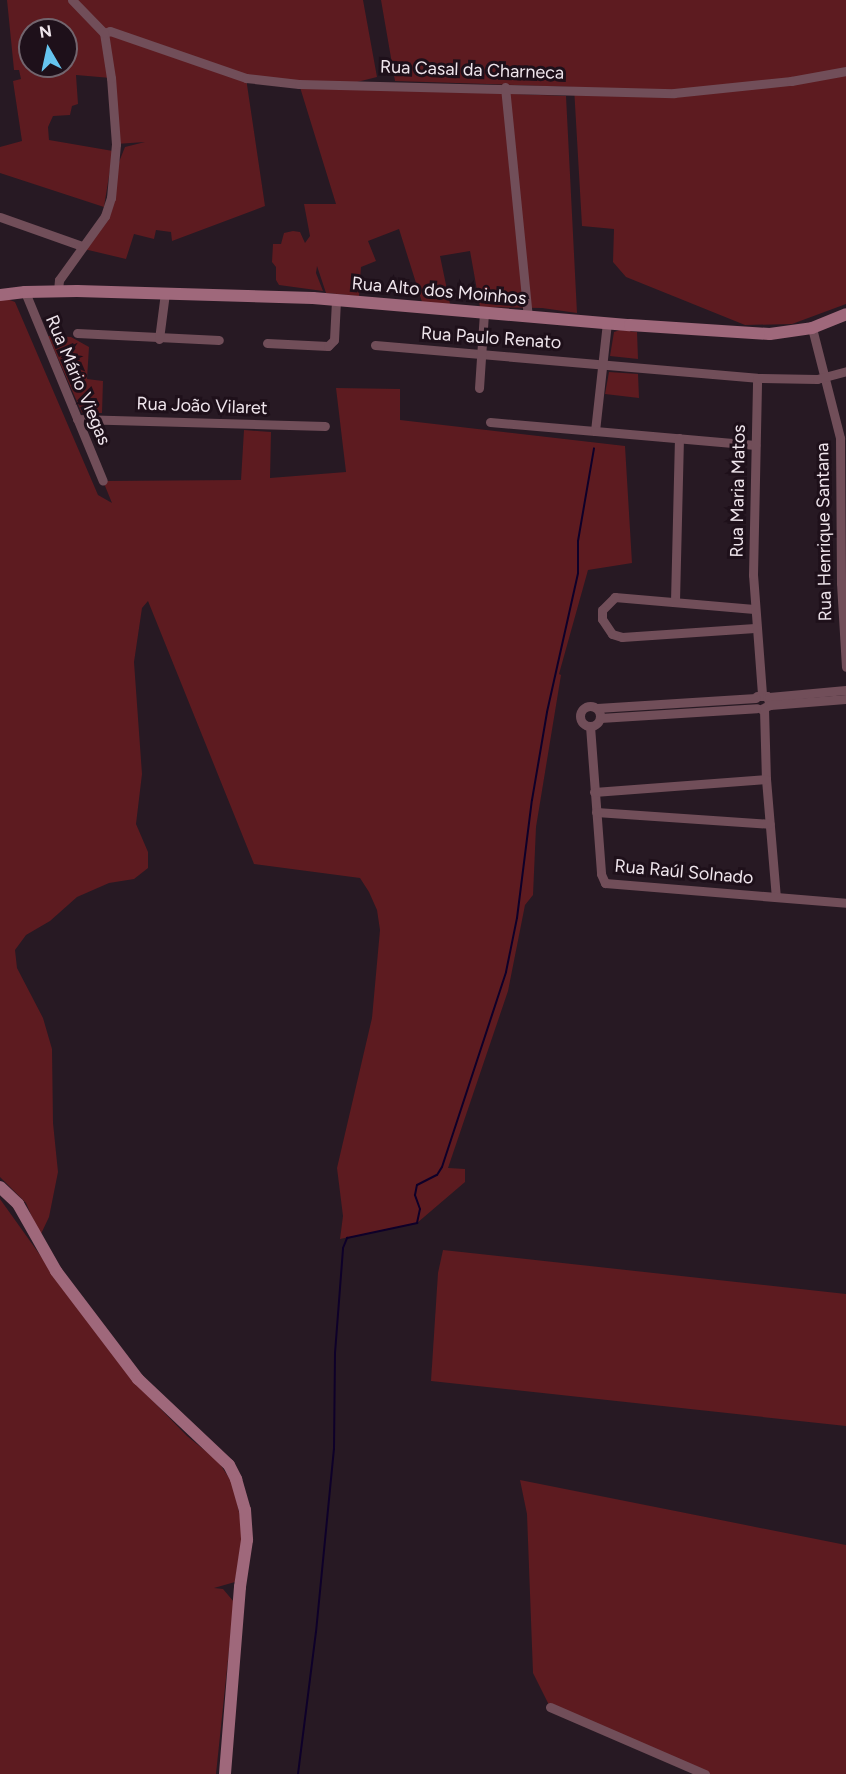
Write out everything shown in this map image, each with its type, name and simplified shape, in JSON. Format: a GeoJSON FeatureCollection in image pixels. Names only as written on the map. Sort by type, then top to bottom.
{"type":"FeatureCollection","features":[{"type":"Feature","properties":{"kind":"street"},"geometry":{"type":"LineString","coordinates":[[58,291],[59,280],[105,216],[111,198],[116,144],[111,78],[104,33],[72,0]]}},
{"type":"Feature","properties":{"kind":"street","name":"Rua Casal da Charneca"},"geometry":{"type":"LineString","coordinates":[[104,33],[110,31],[246,78],[299,84],[505,87],[674,93],[791,81],[846,71]]}},
{"type":"Feature","properties":{"kind":"street"},"geometry":{"type":"LineString","coordinates":[[505,87],[528,317]]}},
{"type":"Feature","properties":{"kind":"street"},"geometry":{"type":"LineString","coordinates":[[0,217],[82,246]]}},
{"type":"Feature","properties":{"kind":"street","name":"Rua Alto dos Moinhos"},"geometry":{"type":"LineString","coordinates":[[0,295],[58,291],[336,300],[528,317],[770,334],[812,328],[846,314]]}},
{"type":"Feature","properties":{"kind":"street","name":"Rua Mário Viegas"},"geometry":{"type":"LineString","coordinates":[[25,292],[103,481]]}},
{"type":"Feature","properties":{"kind":"street"},"geometry":{"type":"LineString","coordinates":[[159,339],[165,293]]}},
{"type":"Feature","properties":{"kind":"street"},"geometry":{"type":"LineString","coordinates":[[267,343],[328,346],[334,340],[336,300]]}},
{"type":"Feature","properties":{"kind":"street"},"geometry":{"type":"LineString","coordinates":[[479,388],[484,313]]}},
{"type":"Feature","properties":{"kind":"street"},"geometry":{"type":"LineString","coordinates":[[595,431],[607,323]]}},
{"type":"Feature","properties":{"kind":"street","name":"Rua Henrique Santana"},"geometry":{"type":"LineString","coordinates":[[812,328],[840,438],[842,593],[846,667]]}},
{"type":"Feature","properties":{"kind":"street"},"geometry":{"type":"LineString","coordinates":[[77,333],[159,339],[219,340]]}},
{"type":"Feature","properties":{"kind":"street","name":"Rua Paulo Renato"},"geometry":{"type":"LineString","coordinates":[[375,345],[758,378]]}},
{"type":"Feature","properties":{"kind":"street"},"geometry":{"type":"LineString","coordinates":[[758,378],[825,377],[846,371]]}},
{"type":"Feature","properties":{"kind":"street","name":"Rua Maria Matos"},"geometry":{"type":"LineString","coordinates":[[758,378],[755,445],[754,609],[763,702],[766,779],[776,897]]}},
{"type":"Feature","properties":{"kind":"street","name":"Rua João Vilaret"},"geometry":{"type":"LineString","coordinates":[[77,419],[326,426]]}},
{"type":"Feature","properties":{"kind":"street"},"geometry":{"type":"LineString","coordinates":[[490,422],[755,445]]}},
{"type":"Feature","properties":{"kind":"street"},"geometry":{"type":"LineString","coordinates":[[675,601],[679,438]]}},
{"type":"Feature","properties":{"kind":"street"},"geometry":{"type":"LineString","coordinates":[[754,609],[615,597],[602,610],[602,619],[612,634],[622,637],[755,628]]}},
{"type":"Feature","properties":{"kind":"street"},"geometry":{"type":"LineString","coordinates":[[600,718],[763,702],[846,690]]}},
{"type":"Feature","properties":{"kind":"street"},"geometry":{"type":"LineString","coordinates":[[597,708],[600,718],[597,724],[590,726],[582,721],[581,712],[588,705],[597,708],[846,699]]}},
{"type":"Feature","properties":{"kind":"street","name":"Rua Raúl Solnado"},"geometry":{"type":"LineString","coordinates":[[590,726],[601,874],[605,883],[846,903]]}},
{"type":"Feature","properties":{"kind":"street"},"geometry":{"type":"LineString","coordinates":[[594,792],[766,779]]}},
{"type":"Feature","properties":{"kind":"street"},"geometry":{"type":"LineString","coordinates":[[596,812],[770,824]]}},
{"type":"Feature","properties":{"kind":"street"},"geometry":{"type":"LineString","coordinates":[[0,1187],[18,1204],[56,1271],[138,1379],[229,1465],[236,1479],[245,1510],[247,1540],[240,1587],[225,1774]]}},
{"type":"Feature","properties":{"kind":"street"},"geometry":{"type":"LineString","coordinates":[[550,1707],[705,1774]]}},
{"type":"Feature","properties":{"kind":"shaded area"},"geometry":{"type":"Polygon","coordinates":[[[7,0],[363,0],[377,77],[353,83],[438,91],[566,96],[577,313],[542,308],[480,307],[470,251],[440,256],[450,304],[422,302],[399,229],[368,241],[376,261],[361,267],[359,296],[326,293],[317,266],[316,273],[323,291],[279,285],[276,280],[276,267],[272,262],[273,244],[281,244],[284,233],[293,231],[300,232],[305,243],[310,236],[304,204],[336,204],[299,84],[246,78],[265,206],[172,241],[171,232],[156,230],[154,239],[134,234],[126,259],[84,249],[107,219],[117,167],[125,147],[145,142],[116,144],[111,78],[78,75],[78,18],[18,18],[18,70],[14,70],[7,0]]]}},
{"type":"Feature","properties":{"kind":"shaded area"},"geometry":{"type":"Polygon","coordinates":[[[381,0],[846,0],[846,304],[792,324],[745,325],[626,277],[613,262],[614,229],[582,226],[574,87],[395,81],[381,0]]]}},
{"type":"Feature","properties":{"kind":"shaded area"},"geometry":{"type":"Polygon","coordinates":[[[76,78],[78,104],[72,106],[70,115],[53,116],[48,127],[49,140],[113,151],[104,207],[0,173],[0,147],[22,141],[13,81],[76,78]]]}},
{"type":"Feature","properties":{"kind":"shaded area"},"geometry":{"type":"Polygon","coordinates":[[[7,299],[15,302],[98,495],[112,503],[103,481],[241,480],[244,430],[271,432],[270,478],[346,472],[336,388],[400,389],[400,420],[625,446],[632,563],[588,570],[559,674],[561,675],[536,827],[533,895],[525,905],[508,991],[448,1168],[465,1169],[465,1182],[417,1223],[340,1239],[343,1216],[337,1168],[372,1018],[380,930],[377,910],[360,878],[254,864],[148,601],[142,608],[134,662],[142,774],[136,824],[148,852],[148,868],[134,879],[109,883],[77,897],[50,921],[26,935],[15,950],[17,968],[43,1018],[52,1049],[53,1123],[58,1172],[49,1217],[40,1236],[26,1203],[0,1177],[0,300],[7,299]]]}},
{"type":"Feature","properties":{"kind":"shaded area"},"geometry":{"type":"Polygon","coordinates":[[[620,330],[637,332],[638,359],[610,356],[614,332],[620,330]]]}},
{"type":"Feature","properties":{"kind":"shaded area"},"geometry":{"type":"Polygon","coordinates":[[[48,336],[71,337],[89,347],[87,379],[103,381],[102,413],[82,413],[48,336]]]}},
{"type":"Feature","properties":{"kind":"shaded area"},"geometry":{"type":"Polygon","coordinates":[[[609,372],[638,374],[639,398],[605,394],[609,372]]]}},
{"type":"Feature","properties":{"kind":"shaded area"},"geometry":{"type":"Polygon","coordinates":[[[0,1199],[148,1396],[187,1436],[218,1461],[233,1484],[243,1531],[235,1582],[214,1588],[223,1589],[234,1602],[216,1774],[0,1774],[0,1199]]]}},
{"type":"Feature","properties":{"kind":"shaded area"},"geometry":{"type":"Polygon","coordinates":[[[443,1250],[846,1294],[846,1426],[431,1381],[438,1273],[443,1250]]]}},
{"type":"Feature","properties":{"kind":"shaded area"},"geometry":{"type":"Polygon","coordinates":[[[520,1480],[846,1545],[846,1774],[705,1774],[550,1707],[533,1673],[527,1514],[520,1480]]]}},
{"type":"Feature","properties":{"kind":"waterway"},"geometry":{"type":"LineString","coordinates":[[298,1774],[316,1632],[334,1449],[335,1353],[343,1248],[347,1238],[417,1223],[420,1209],[415,1195],[417,1185],[437,1175],[442,1167],[506,972],[517,918],[532,800],[547,712],[578,573],[578,541],[594,448]]}}]}
